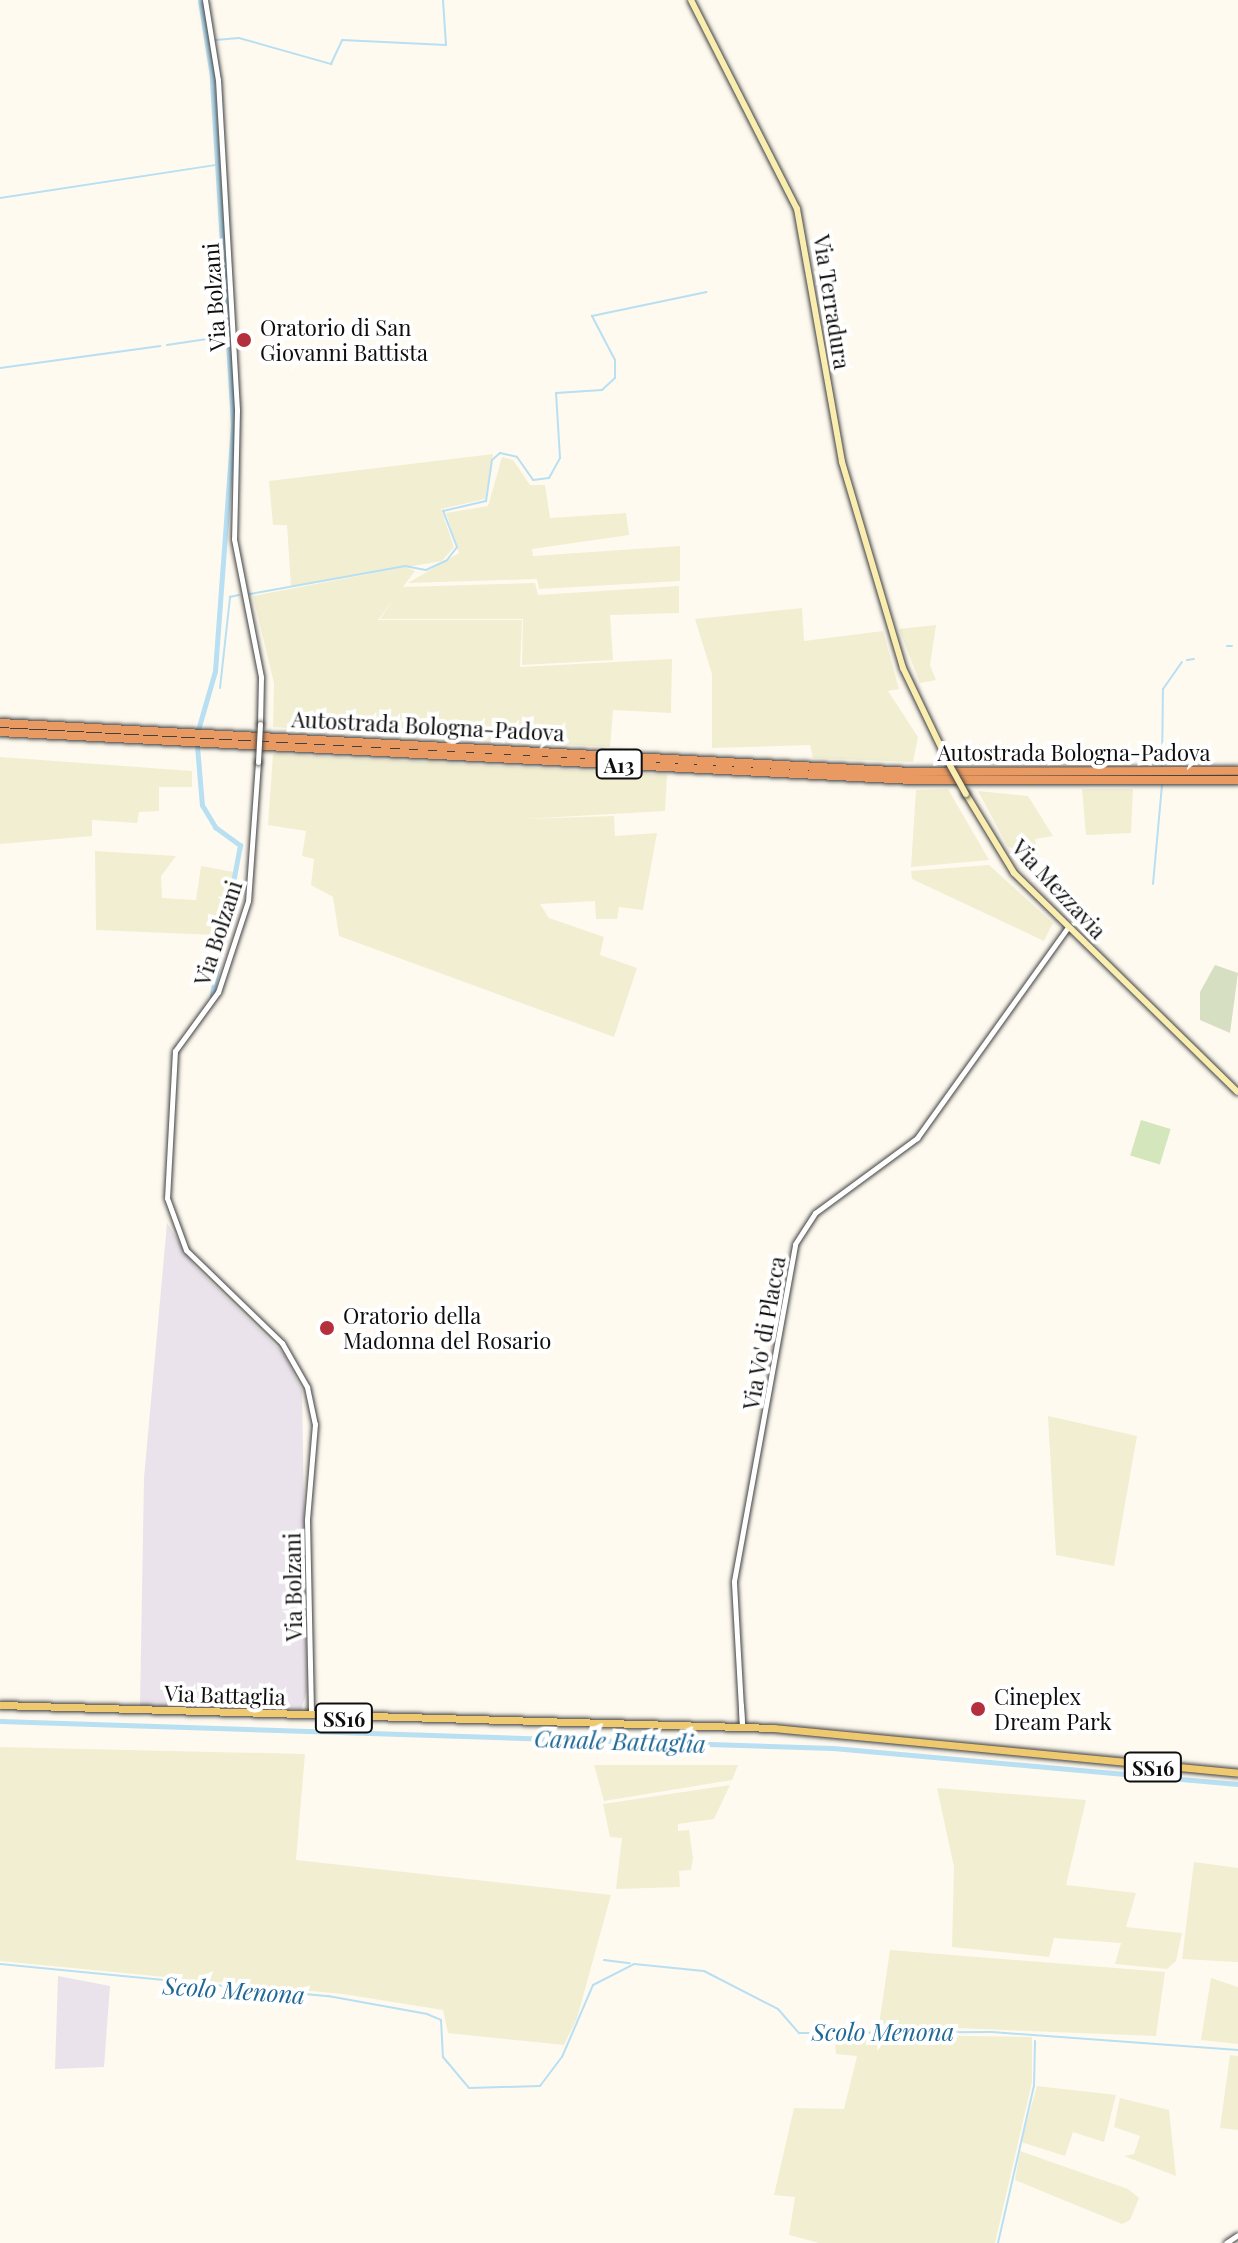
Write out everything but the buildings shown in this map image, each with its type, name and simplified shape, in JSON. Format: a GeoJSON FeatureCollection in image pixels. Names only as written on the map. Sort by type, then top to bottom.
{"type":"FeatureCollection","features":[{"type":"Feature","properties":{"kind":"highway","name":"Autostrada Bologna-Padova"},"geometry":{"type":"LineString","coordinates":[[0,723],[912,772],[1238,771]]}},
{"type":"Feature","properties":{"kind":"highway","name":"Autostrada Bologna-Padova"},"geometry":{"type":"LineString","coordinates":[[0,732],[912,780],[1238,780]]}},
{"type":"Feature","properties":{"kind":"main road","name":"Via Terradura"},"geometry":{"type":"LineString","coordinates":[[691,0],[797,209],[836,438],[891,627]]}},
{"type":"Feature","properties":{"kind":"main road","name":"Via Mezzavia"},"geometry":{"type":"LineString","coordinates":[[891,627],[947,760],[1005,862],[1238,1092]]}},
{"type":"Feature","properties":{"kind":"main road","name":"Via Battaglia"},"geometry":{"type":"LineString","coordinates":[[0,1705],[722,1728]]}},
{"type":"Feature","properties":{"kind":"main road","name":"SS16"},"geometry":{"type":"LineString","coordinates":[[722,1728],[757,1728],[1238,1773]]}},
{"type":"Feature","properties":{"kind":"street","name":"Via Bolzani"},"geometry":{"type":"LineString","coordinates":[[205,0],[218,80],[237,410],[234,539],[261,677],[260,724],[248,901],[218,992],[175,1051],[167,1198],[186,1250],[282,1343],[309,1395],[315,1424],[307,1520],[312,1716]]}},
{"type":"Feature","properties":{"kind":"street","name":"Via Vo' di Placca"},"geometry":{"type":"LineString","coordinates":[[742,1727],[734,1581],[795,1244],[815,1213],[917,1138],[1068,927]]}},
{"type":"Feature","properties":{"kind":"street"},"geometry":{"type":"LineString","coordinates":[[722,1728],[741,1709],[757,1728]]}},
{"type":"Feature","properties":{"kind":"street"},"geometry":{"type":"LineString","coordinates":[[1226,2243],[1238,2235]]}},
{"type":"Feature","properties":{"kind":"shaded area"},"geometry":{"type":"Polygon","coordinates":[[[493,454],[485,499],[441,509],[454,547],[442,561],[291,587],[287,525],[273,525],[269,481],[493,454]]]}},
{"type":"Feature","properties":{"kind":"shaded area"},"geometry":{"type":"Polygon","coordinates":[[[502,457],[513,460],[530,485],[545,485],[550,518],[626,513],[629,535],[532,549],[533,556],[680,546],[680,581],[539,589],[537,579],[408,583],[459,553],[446,513],[488,506],[502,457]]]}},
{"type":"Feature","properties":{"kind":"shaded area"},"geometry":{"type":"Polygon","coordinates":[[[406,567],[415,571],[378,620],[522,620],[520,667],[672,659],[671,713],[613,710],[610,747],[273,727],[274,683],[253,596],[406,567]]]}},
{"type":"Feature","properties":{"kind":"shaded area"},"geometry":{"type":"Polygon","coordinates":[[[535,583],[538,595],[679,586],[679,613],[610,615],[613,660],[522,665],[523,619],[380,619],[402,587],[535,583]]]}},
{"type":"Feature","properties":{"kind":"shaded area"},"geometry":{"type":"Polygon","coordinates":[[[802,608],[804,641],[883,631],[899,689],[888,691],[918,737],[913,762],[813,758],[810,745],[712,748],[712,674],[695,619],[802,608]]]}},
{"type":"Feature","properties":{"kind":"shaded area"},"geometry":{"type":"Polygon","coordinates":[[[936,625],[930,665],[936,680],[920,683],[899,629],[936,625]]]}},
{"type":"Feature","properties":{"kind":"shaded area"},"geometry":{"type":"Polygon","coordinates":[[[273,754],[667,775],[665,811],[523,819],[614,816],[615,836],[657,833],[643,910],[619,907],[617,919],[596,919],[595,901],[540,904],[549,918],[604,937],[600,955],[637,968],[614,1037],[339,936],[333,897],[311,885],[314,859],[302,856],[306,831],[268,825],[273,754]]]}},
{"type":"Feature","properties":{"kind":"shaded area"},"geometry":{"type":"Polygon","coordinates":[[[0,757],[192,771],[192,787],[159,787],[159,811],[139,812],[137,823],[92,820],[92,836],[0,844],[0,757]]]}},
{"type":"Feature","properties":{"kind":"shaded area"},"geometry":{"type":"Polygon","coordinates":[[[948,789],[989,860],[911,867],[916,790],[948,789]]]}},
{"type":"Feature","properties":{"kind":"shaded area"},"geometry":{"type":"Polygon","coordinates":[[[1082,789],[1133,789],[1131,833],[1086,835],[1082,789]]]}},
{"type":"Feature","properties":{"kind":"shaded area"},"geometry":{"type":"Polygon","coordinates":[[[978,791],[1028,796],[1053,836],[1035,839],[1038,855],[1008,847],[978,791]]]}},
{"type":"Feature","properties":{"kind":"shaded area"},"geometry":{"type":"Polygon","coordinates":[[[95,851],[176,856],[161,876],[162,898],[196,900],[201,866],[234,872],[226,924],[216,935],[96,930],[95,851]]]}},
{"type":"Feature","properties":{"kind":"shaded area"},"geometry":{"type":"Polygon","coordinates":[[[989,865],[1053,923],[1044,941],[912,879],[911,871],[989,865]]]}},
{"type":"Feature","properties":{"kind":"shaded area"},"geometry":{"type":"Polygon","coordinates":[[[167,1223],[195,1267],[284,1354],[302,1391],[307,1691],[301,1710],[140,1706],[144,1478],[167,1223]]]}},
{"type":"Feature","properties":{"kind":"shaded area"},"geometry":{"type":"Polygon","coordinates":[[[1048,1416],[1137,1436],[1114,1566],[1056,1555],[1048,1416]]]}},
{"type":"Feature","properties":{"kind":"shaded area"},"geometry":{"type":"Polygon","coordinates":[[[0,1747],[305,1754],[296,1860],[611,1895],[577,2018],[564,2045],[448,2033],[443,2010],[343,1994],[0,1961],[0,1747]]]}},
{"type":"Feature","properties":{"kind":"shaded area"},"geometry":{"type":"Polygon","coordinates":[[[594,1765],[738,1765],[732,1780],[604,1801],[594,1765]]]}},
{"type":"Feature","properties":{"kind":"shaded area"},"geometry":{"type":"Polygon","coordinates":[[[730,1785],[714,1819],[678,1824],[678,1831],[689,1830],[693,1858],[691,1870],[679,1871],[680,1887],[616,1889],[622,1838],[610,1837],[603,1804],[730,1785]]]}},
{"type":"Feature","properties":{"kind":"shaded area"},"geometry":{"type":"Polygon","coordinates":[[[937,1788],[1086,1800],[1066,1885],[1136,1893],[1126,1927],[1182,1933],[1176,1961],[1167,1969],[1115,1964],[1121,1943],[1054,1938],[1049,1957],[952,1947],[954,1867],[937,1788]]]}},
{"type":"Feature","properties":{"kind":"shaded area"},"geometry":{"type":"Polygon","coordinates":[[[1194,1862],[1238,1868],[1238,1962],[1182,1959],[1194,1862]]]}},
{"type":"Feature","properties":{"kind":"shaded area"},"geometry":{"type":"Polygon","coordinates":[[[890,1950],[1165,1972],[1156,2036],[879,2025],[890,1950]]]}},
{"type":"Feature","properties":{"kind":"shaded area"},"geometry":{"type":"Polygon","coordinates":[[[58,1976],[110,1986],[104,2067],[55,2069],[58,1976]]]}},
{"type":"Feature","properties":{"kind":"shaded area"},"geometry":{"type":"Polygon","coordinates":[[[1211,1978],[1238,1987],[1238,2044],[1201,2040],[1211,1978]]]}},
{"type":"Feature","properties":{"kind":"shaded area"},"geometry":{"type":"Polygon","coordinates":[[[905,2035],[1032,2037],[1032,2082],[995,2243],[819,2243],[789,2235],[795,2197],[774,2195],[794,2108],[844,2109],[857,2056],[836,2054],[835,2041],[905,2035]]]}},
{"type":"Feature","properties":{"kind":"shaded area"},"geometry":{"type":"Polygon","coordinates":[[[1230,2055],[1238,2056],[1238,2130],[1220,2128],[1230,2055]]]}},
{"type":"Feature","properties":{"kind":"shaded area"},"geometry":{"type":"Polygon","coordinates":[[[1037,2086],[1116,2095],[1104,2142],[1073,2132],[1065,2156],[1021,2142],[1037,2086]]]}},
{"type":"Feature","properties":{"kind":"shaded area"},"geometry":{"type":"Polygon","coordinates":[[[1120,2098],[1169,2110],[1176,2176],[1124,2156],[1134,2154],[1140,2136],[1114,2127],[1120,2098]]]}},
{"type":"Feature","properties":{"kind":"shaded area"},"geometry":{"type":"Polygon","coordinates":[[[1020,2151],[1128,2189],[1139,2198],[1130,2220],[1122,2224],[1015,2180],[1020,2151]]]}},
{"type":"Feature","properties":{"kind":"green space"},"geometry":{"type":"Polygon","coordinates":[[[1215,965],[1238,973],[1230,1033],[1200,1020],[1200,992],[1215,965]]]}},
{"type":"Feature","properties":{"kind":"green space"},"geometry":{"type":"Polygon","coordinates":[[[1141,1120],[1171,1129],[1160,1164],[1130,1155],[1141,1120]]]}},
{"type":"Feature","properties":{"kind":"waterway"},"geometry":{"type":"LineString","coordinates":[[198,730],[215,671],[233,424],[212,76],[200,0]]}},
{"type":"Feature","properties":{"kind":"waterway"},"geometry":{"type":"LineString","coordinates":[[215,40],[239,38],[331,64],[342,40],[446,45],[443,0]]}},
{"type":"Feature","properties":{"kind":"waterway"},"geometry":{"type":"LineString","coordinates":[[0,198],[216,165]]}},
{"type":"Feature","properties":{"kind":"waterway"},"geometry":{"type":"LineString","coordinates":[[250,594],[405,566],[426,570],[447,560],[457,547],[443,511],[486,501],[492,460],[500,453],[517,457],[533,480],[549,478],[560,458],[556,393],[602,390],[615,378],[615,360],[592,316],[707,292]]}},
{"type":"Feature","properties":{"kind":"waterway"},"geometry":{"type":"LineString","coordinates":[[224,337],[228,336]]}},
{"type":"Feature","properties":{"kind":"waterway"},"geometry":{"type":"LineString","coordinates":[[167,345],[220,337]]}},
{"type":"Feature","properties":{"kind":"waterway"},"geometry":{"type":"LineString","coordinates":[[0,368],[161,346]]}},
{"type":"Feature","properties":{"kind":"waterway"},"geometry":{"type":"LineString","coordinates":[[220,688],[230,597],[239,595]]}},
{"type":"Feature","properties":{"kind":"waterway"},"geometry":{"type":"LineString","coordinates":[[1227,646],[1232,646]]}},
{"type":"Feature","properties":{"kind":"waterway"},"geometry":{"type":"LineString","coordinates":[[1187,660],[1194,659]]}},
{"type":"Feature","properties":{"kind":"waterway"},"geometry":{"type":"LineString","coordinates":[[1162,767],[1163,689],[1182,662]]}},
{"type":"Feature","properties":{"kind":"waterway"},"geometry":{"type":"LineString","coordinates":[[197,746],[202,805],[215,827],[240,845],[212,995]]}},
{"type":"Feature","properties":{"kind":"waterway"},"geometry":{"type":"LineString","coordinates":[[1153,884],[1162,785]]}},
{"type":"Feature","properties":{"kind":"waterway","name":"Canale Battaglia"},"geometry":{"type":"LineString","coordinates":[[0,1721],[833,1748],[1238,1784]]}},
{"type":"Feature","properties":{"kind":"waterway"},"geometry":{"type":"LineString","coordinates":[[604,1960],[630,1963]]}},
{"type":"Feature","properties":{"kind":"waterway","name":"Scolo Menona"},"geometry":{"type":"LineString","coordinates":[[0,1964],[328,1996],[427,2014],[441,2020],[443,2057],[469,2088],[540,2086],[562,2057],[593,1985],[634,1964],[704,1971],[778,2009],[799,2033],[992,2032],[1238,2050]]}},
{"type":"Feature","properties":{"kind":"waterway"},"geometry":{"type":"LineString","coordinates":[[998,2243],[1034,2086],[1035,2041]]}},
{"type":"Feature","properties":{"kind":"place","name":"Oratorio di San Giovanni Battista"},"geometry":{"type":"Point","coordinates":[244,340]}},
{"type":"Feature","properties":{"kind":"place","name":"Oratorio della Madonna del Rosario"},"geometry":{"type":"Point","coordinates":[327,1328]}},
{"type":"Feature","properties":{"kind":"place","name":"Cineplex Dream Park"},"geometry":{"type":"Point","coordinates":[978,1709]}}]}
